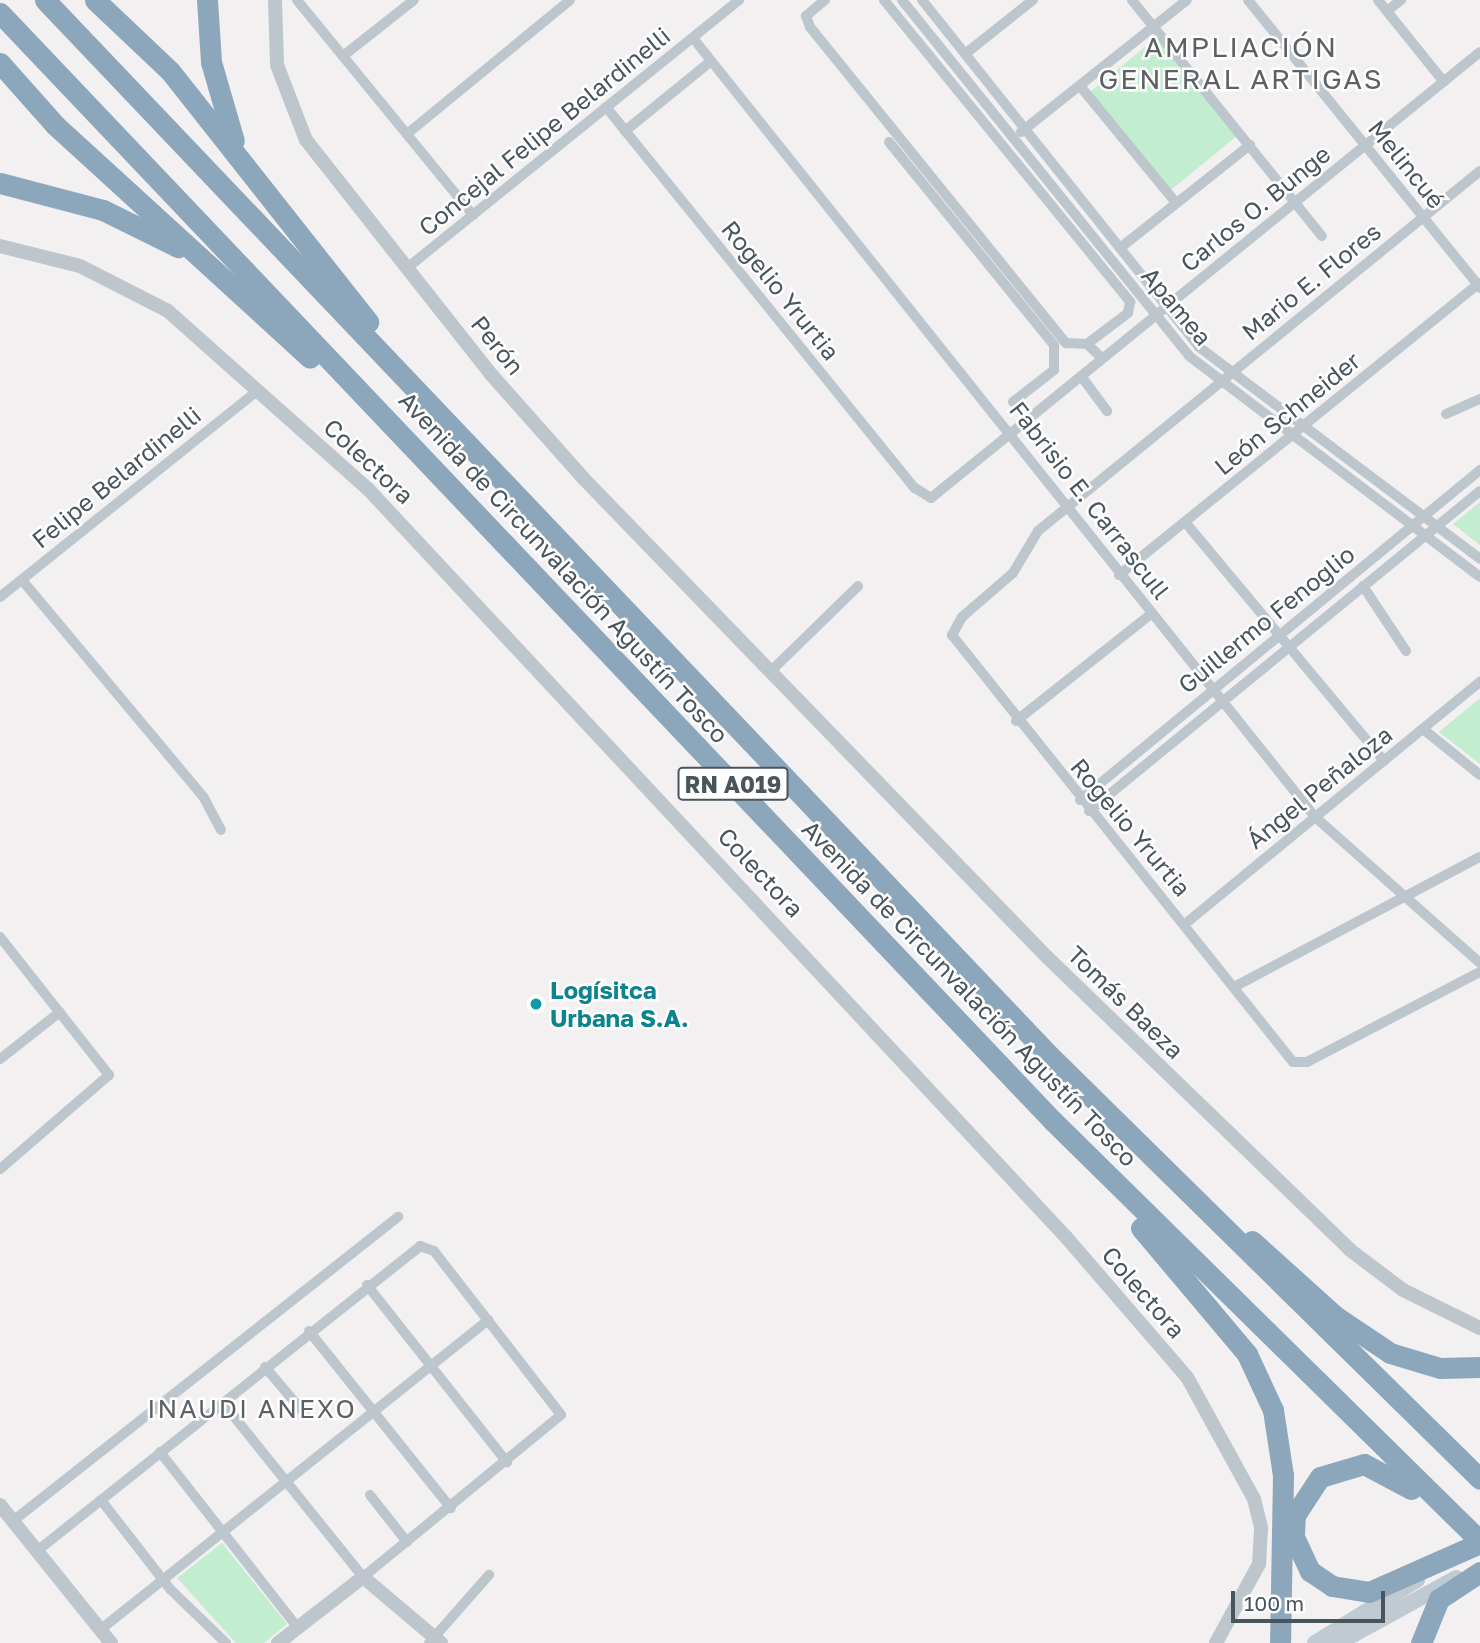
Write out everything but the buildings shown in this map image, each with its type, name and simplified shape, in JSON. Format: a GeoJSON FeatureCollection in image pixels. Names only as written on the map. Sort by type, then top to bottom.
{"type":"FeatureCollection","features":[{"type":"Feature","properties":{"kind":"highway","name":"Avenida de Circunvalación Agustín Tosco"},"geometry":{"type":"LineString","coordinates":[[45,0],[1050,1056],[1311,1320],[1480,1479]]}},
{"type":"Feature","properties":{"kind":"highway"},"geometry":{"type":"LineString","coordinates":[[94,0],[170,71],[437,413]]}},
{"type":"Feature","properties":{"kind":"highway"},"geometry":{"type":"LineString","coordinates":[[207,0],[217,91],[250,174]]}},
{"type":"Feature","properties":{"kind":"highway","name":"Avenida de Circunvalación Agustín Tosco"},"geometry":{"type":"LineString","coordinates":[[0,13],[1053,1121],[1479,1541]]}},
{"type":"Feature","properties":{"kind":"highway"},"geometry":{"type":"LineString","coordinates":[[0,63],[55,125],[234,284],[520,559]]}},
{"type":"Feature","properties":{"kind":"highway"},"geometry":{"type":"LineString","coordinates":[[0,183],[128,219],[234,284]]}},
{"type":"Feature","properties":{"kind":"highway"},"geometry":{"type":"LineString","coordinates":[[1050,1056],[1356,1332],[1406,1360],[1480,1367]]}},
{"type":"Feature","properties":{"kind":"highway"},"geometry":{"type":"LineString","coordinates":[[1053,1121],[1239,1343],[1262,1380],[1282,1455],[1280,1643]]}},
{"type":"Feature","properties":{"kind":"highway"},"geometry":{"type":"LineString","coordinates":[[1364,1464],[1397,1478],[1479,1541],[1448,1559],[1379,1590],[1345,1591],[1320,1579],[1303,1560],[1295,1514],[1320,1476],[1364,1464]]}},
{"type":"Feature","properties":{"kind":"highway"},"geometry":{"type":"LineString","coordinates":[[1421,1643],[1432,1608],[1473,1573]]}},
{"type":"Feature","properties":{"kind":"main road"},"geometry":{"type":"LineString","coordinates":[[1315,1643],[1448,1559]]}},
{"type":"Feature","properties":{"kind":"main road"},"geometry":{"type":"LineString","coordinates":[[1338,1643],[1473,1573]]}},
{"type":"Feature","properties":{"kind":"street","name":"Perón"},"geometry":{"type":"LineString","coordinates":[[275,0],[277,65],[295,120],[407,268],[577,471],[770,672]]}},
{"type":"Feature","properties":{"kind":"street"},"geometry":{"type":"LineString","coordinates":[[297,0],[473,215]]}},
{"type":"Feature","properties":{"kind":"street"},"geometry":{"type":"LineString","coordinates":[[343,56],[414,0]]}},
{"type":"Feature","properties":{"kind":"street"},"geometry":{"type":"LineString","coordinates":[[407,134],[570,0]]}},
{"type":"Feature","properties":{"kind":"street","name":"Concejal Felipe Belardinelli"},"geometry":{"type":"LineString","coordinates":[[407,268],[739,0]]}},
{"type":"Feature","properties":{"kind":"street"},"geometry":{"type":"LineString","coordinates":[[825,0],[806,16],[810,27],[1066,343],[1087,344],[1128,313],[1130,302],[884,0]]}},
{"type":"Feature","properties":{"kind":"street","name":"Apamea"},"geometry":{"type":"LineString","coordinates":[[902,0],[1189,356],[1480,577]]}},
{"type":"Feature","properties":{"kind":"street","name":"Apamea"},"geometry":{"type":"LineString","coordinates":[[922,0],[1166,307],[1231,373],[1480,559]]}},
{"type":"Feature","properties":{"kind":"street"},"geometry":{"type":"LineString","coordinates":[[965,54],[1033,0]]}},
{"type":"Feature","properties":{"kind":"street"},"geometry":{"type":"LineString","coordinates":[[1132,0],[1322,236]]}},
{"type":"Feature","properties":{"kind":"street"},"geometry":{"type":"LineString","coordinates":[[1013,138],[1186,0]]}},
{"type":"Feature","properties":{"kind":"street","name":"Melincué"},"geometry":{"type":"LineString","coordinates":[[1248,0],[1479,285]]}},
{"type":"Feature","properties":{"kind":"street"},"geometry":{"type":"LineString","coordinates":[[1378,0],[1444,82]]}},
{"type":"Feature","properties":{"kind":"street"},"geometry":{"type":"LineString","coordinates":[[1387,11],[1401,0]]}},
{"type":"Feature","properties":{"kind":"street","name":"Fabrisio E. Carrascull"},"geometry":{"type":"LineString","coordinates":[[692,38],[1011,431],[1065,508],[1315,817],[1404,901],[1480,963]]}},
{"type":"Feature","properties":{"kind":"street","name":"Carlos O. Bunge"},"geometry":{"type":"LineString","coordinates":[[925,498],[939,496],[1011,431],[1480,52]]}},
{"type":"Feature","properties":{"kind":"street"},"geometry":{"type":"LineString","coordinates":[[625,131],[711,61]]}},
{"type":"Feature","properties":{"kind":"street"},"geometry":{"type":"LineString","coordinates":[[1080,86],[1176,204]]}},
{"type":"Feature","properties":{"kind":"street","name":"Rogelio Yrurtia"},"geometry":{"type":"LineString","coordinates":[[606,107],[925,498]]}},
{"type":"Feature","properties":{"kind":"street"},"geometry":{"type":"LineString","coordinates":[[889,142],[1054,345],[1054,370],[1066,387]]}},
{"type":"Feature","properties":{"kind":"street"},"geometry":{"type":"LineString","coordinates":[[1120,248],[1250,145]]}},
{"type":"Feature","properties":{"kind":"street","name":"Mario E. Flores"},"geometry":{"type":"LineString","coordinates":[[956,624],[1013,573],[1031,538],[1065,508],[1480,171]]}},
{"type":"Feature","properties":{"kind":"street","name":"Colectora"},"geometry":{"type":"LineString","coordinates":[[0,246],[80,266],[139,293],[195,332],[439,560],[984,1144],[1187,1377],[1236,1459],[1261,1528],[1253,1580],[1216,1643]]}},
{"type":"Feature","properties":{"kind":"street","name":"León Schneider"},"geometry":{"type":"LineString","coordinates":[[1119,575],[1479,285]]}},
{"type":"Feature","properties":{"kind":"street"},"geometry":{"type":"LineString","coordinates":[[1087,344],[1102,358]]}},
{"type":"Feature","properties":{"kind":"street"},"geometry":{"type":"LineString","coordinates":[[1013,402],[1054,370]]}},
{"type":"Feature","properties":{"kind":"street"},"geometry":{"type":"LineString","coordinates":[[1080,376],[1107,411]]}},
{"type":"Feature","properties":{"kind":"street","name":"Felipe Belardinelli"},"geometry":{"type":"LineString","coordinates":[[0,597],[258,390]]}},
{"type":"Feature","properties":{"kind":"street"},"geometry":{"type":"LineString","coordinates":[[1446,414],[1480,399]]}},
{"type":"Feature","properties":{"kind":"street","name":"Guillermo Fenoglio"},"geometry":{"type":"LineString","coordinates":[[1080,800],[1480,470]]}},
{"type":"Feature","properties":{"kind":"street","name":"Guillermo Fenoglio"},"geometry":{"type":"LineString","coordinates":[[1089,811],[1480,491]]}},
{"type":"Feature","properties":{"kind":"street"},"geometry":{"type":"LineString","coordinates":[[1185,522],[1384,761]]}},
{"type":"Feature","properties":{"kind":"street"},"geometry":{"type":"LineString","coordinates":[[22,580],[204,798],[221,830]]}},
{"type":"Feature","properties":{"kind":"street"},"geometry":{"type":"LineString","coordinates":[[770,672],[858,586]]}},
{"type":"Feature","properties":{"kind":"street"},"geometry":{"type":"LineString","coordinates":[[1363,586],[1406,651]]}},
{"type":"Feature","properties":{"kind":"street"},"geometry":{"type":"LineString","coordinates":[[1016,721],[1151,614]]}},
{"type":"Feature","properties":{"kind":"street","name":"Rogelio Yrurtia"},"geometry":{"type":"LineString","coordinates":[[956,624],[956,646],[1089,811],[1185,924],[1286,1056],[1307,1062],[1480,972]]}},
{"type":"Feature","properties":{"kind":"street","name":"Tomás Baeza"},"geometry":{"type":"LineString","coordinates":[[770,672],[1046,957],[1350,1250],[1403,1290],[1480,1328]]}},
{"type":"Feature","properties":{"kind":"street","name":"Ángel Peñaloza"},"geometry":{"type":"LineString","coordinates":[[1185,924],[1480,682]]}},
{"type":"Feature","properties":{"kind":"street"},"geometry":{"type":"LineString","coordinates":[[1423,729],[1480,775]]}},
{"type":"Feature","properties":{"kind":"street"},"geometry":{"type":"LineString","coordinates":[[1234,987],[1404,901],[1480,857]]}},
{"type":"Feature","properties":{"kind":"street"},"geometry":{"type":"LineString","coordinates":[[0,937],[60,1012],[108,1079],[0,1169]]}},
{"type":"Feature","properties":{"kind":"street"},"geometry":{"type":"LineString","coordinates":[[0,1059],[60,1012]]}},
{"type":"Feature","properties":{"kind":"street"},"geometry":{"type":"LineString","coordinates":[[13,1521],[398,1217]]}},
{"type":"Feature","properties":{"kind":"street"},"geometry":{"type":"LineString","coordinates":[[37,1550],[367,1285],[426,1245],[489,1320],[561,1415],[507,1462],[278,1643]]}},
{"type":"Feature","properties":{"kind":"street"},"geometry":{"type":"LineString","coordinates":[[367,1285],[507,1462]]}},
{"type":"Feature","properties":{"kind":"street"},"geometry":{"type":"LineString","coordinates":[[100,1630],[489,1320]]}},
{"type":"Feature","properties":{"kind":"street"},"geometry":{"type":"LineString","coordinates":[[309,1331],[450,1507]]}},
{"type":"Feature","properties":{"kind":"street"},"geometry":{"type":"LineString","coordinates":[[265,1367],[305,1414]]}},
{"type":"Feature","properties":{"kind":"street"},"geometry":{"type":"LineString","coordinates":[[223,1403],[363,1577],[435,1641],[489,1575]]}},
{"type":"Feature","properties":{"kind":"street"},"geometry":{"type":"LineString","coordinates":[[160,1452],[298,1628]]}},
{"type":"Feature","properties":{"kind":"street"},"geometry":{"type":"LineString","coordinates":[[370,1495],[407,1542]]}},
{"type":"Feature","properties":{"kind":"street"},"geometry":{"type":"LineString","coordinates":[[101,1500],[162,1580],[226,1643]]}},
{"type":"Feature","properties":{"kind":"street"},"geometry":{"type":"LineString","coordinates":[[0,1505],[111,1643]]}},
{"type":"Feature","properties":{"kind":"green space"},"geometry":{"type":"Polygon","coordinates":[[[1157,37],[1238,135],[1171,190],[1090,92],[1157,37]]]}},
{"type":"Feature","properties":{"kind":"green space"},"geometry":{"type":"Polygon","coordinates":[[[1480,502],[1480,545],[1453,524],[1480,502]]]}},
{"type":"Feature","properties":{"kind":"green space"},"geometry":{"type":"Polygon","coordinates":[[[1480,698],[1480,764],[1439,732],[1480,698]]]}},
{"type":"Feature","properties":{"kind":"green space"},"geometry":{"type":"Polygon","coordinates":[[[222,1543],[287,1624],[264,1643],[236,1643],[177,1578],[222,1543]]]}},
{"type":"Feature","properties":{"kind":"place","name":"Logísitca Urbana S.A."},"geometry":{"type":"Point","coordinates":[536,1004]}},
{"type":"Feature","properties":{"kind":"district","name":"AMPLIACIÓN GENERAL ARTIGAS"},"geometry":{"type":"Point","coordinates":[1241,63]}},
{"type":"Feature","properties":{"kind":"district","name":"INAUDI ANEXO"},"geometry":{"type":"Point","coordinates":[252,1409]}}]}
